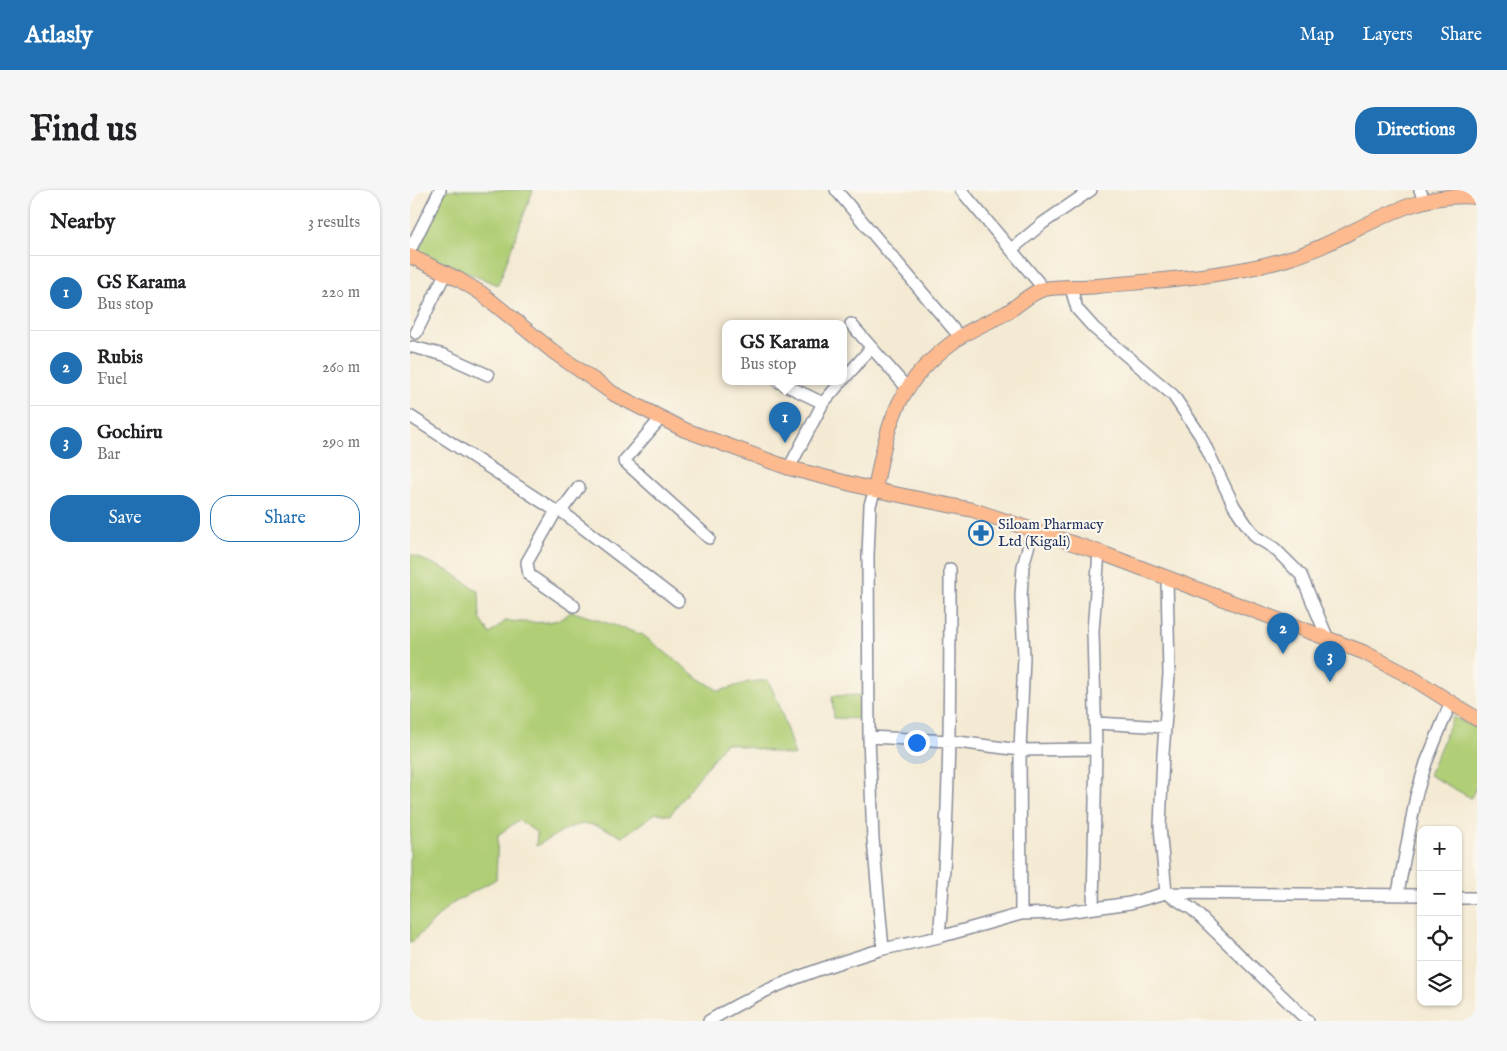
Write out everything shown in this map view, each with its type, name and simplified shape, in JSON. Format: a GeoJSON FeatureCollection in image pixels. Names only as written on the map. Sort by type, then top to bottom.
{"type":"FeatureCollection","features":[{"type":"Feature","properties":{"kind":"main road"},"geometry":{"type":"LineString","coordinates":[[875,490],[893,413],[907,388],[922,370],[960,337],[1006,313],[1044,289],[1185,279],[1268,265],[1301,255],[1421,194],[1477,197]]}},
{"type":"Feature","properties":{"kind":"main road"},"geometry":{"type":"LineString","coordinates":[[410,256],[446,272],[481,293],[555,353],[596,383],[685,430],[789,468],[875,490],[973,510],[1099,552],[1386,663],[1477,719]]}},
{"type":"Feature","properties":{"kind":"street"},"geometry":{"type":"LineString","coordinates":[[410,250],[440,190]]}},
{"type":"Feature","properties":{"kind":"street"},"geometry":{"type":"LineString","coordinates":[[836,190],[960,337]]}},
{"type":"Feature","properties":{"kind":"street"},"geometry":{"type":"LineString","coordinates":[[961,190],[1044,289]]}},
{"type":"Feature","properties":{"kind":"street"},"geometry":{"type":"LineString","coordinates":[[1012,249],[1043,223],[1090,190]]}},
{"type":"Feature","properties":{"kind":"street"},"geometry":{"type":"LineString","coordinates":[[446,272],[413,332],[411,352],[444,355],[488,376]]}},
{"type":"Feature","properties":{"kind":"street"},"geometry":{"type":"LineString","coordinates":[[1070,288],[1077,309],[1094,328],[1173,395],[1200,435],[1234,506],[1246,524],[1256,537],[1274,548],[1301,575],[1328,639]]}},
{"type":"Feature","properties":{"kind":"street"},"geometry":{"type":"LineString","coordinates":[[851,324],[907,388]]}},
{"type":"Feature","properties":{"kind":"street"},"geometry":{"type":"LineString","coordinates":[[847,375],[871,348]]}},
{"type":"Feature","properties":{"kind":"street"},"geometry":{"type":"LineString","coordinates":[[785,385],[823,403]]}},
{"type":"Feature","properties":{"kind":"street"},"geometry":{"type":"LineString","coordinates":[[789,468],[823,403],[839,385]]}},
{"type":"Feature","properties":{"kind":"street"},"geometry":{"type":"LineString","coordinates":[[410,416],[559,511],[678,601]]}},
{"type":"Feature","properties":{"kind":"street"},"geometry":{"type":"LineString","coordinates":[[661,418],[624,461],[708,538]]}},
{"type":"Feature","properties":{"kind":"street"},"geometry":{"type":"LineString","coordinates":[[574,606],[528,575],[526,569],[527,562],[559,511],[579,487]]}},
{"type":"Feature","properties":{"kind":"street"},"geometry":{"type":"LineString","coordinates":[[875,490],[870,505],[868,556],[869,737],[873,839],[883,949]]}},
{"type":"Feature","properties":{"kind":"street"},"geometry":{"type":"LineString","coordinates":[[1021,914],[1020,750],[1024,658],[1021,596],[1023,566],[1033,530]]}},
{"type":"Feature","properties":{"kind":"street"},"geometry":{"type":"LineString","coordinates":[[1092,907],[1096,749],[1093,632],[1099,552]]}},
{"type":"Feature","properties":{"kind":"street"},"geometry":{"type":"LineString","coordinates":[[939,937],[947,852],[950,741],[950,568]]}},
{"type":"Feature","properties":{"kind":"street"},"geometry":{"type":"LineString","coordinates":[[1166,892],[1160,827],[1170,661],[1168,578]]}},
{"type":"Feature","properties":{"kind":"street"},"geometry":{"type":"LineString","coordinates":[[1398,893],[1405,846],[1419,787],[1426,762],[1451,702]]}},
{"type":"Feature","properties":{"kind":"street"},"geometry":{"type":"LineString","coordinates":[[1096,723],[1165,727]]}},
{"type":"Feature","properties":{"kind":"street"},"geometry":{"type":"LineString","coordinates":[[869,737],[950,741],[1020,750],[1096,749]]}},
{"type":"Feature","properties":{"kind":"street"},"geometry":{"type":"LineString","coordinates":[[1166,892],[1192,909],[1308,1021]]}},
{"type":"Feature","properties":{"kind":"street"},"geometry":{"type":"LineString","coordinates":[[709,1021],[755,995],[819,968],[883,949],[939,937],[1021,914],[1059,913],[1130,903],[1166,892],[1417,895]]}},
{"type":"Feature","properties":{"kind":"street"},"geometry":{"type":"LineString","coordinates":[[1462,898],[1477,898]]}},
{"type":"Feature","properties":{"kind":"green space"},"geometry":{"type":"Polygon","coordinates":[[[441,190],[533,190],[498,285],[418,253],[441,190]]]}},
{"type":"Feature","properties":{"kind":"green space"},"geometry":{"type":"Polygon","coordinates":[[[410,554],[449,571],[479,592],[480,618],[490,634],[505,621],[549,622],[558,620],[571,611],[643,635],[694,675],[719,691],[749,682],[768,680],[779,704],[795,756],[725,743],[670,815],[656,813],[622,837],[608,830],[586,824],[569,828],[536,846],[537,833],[519,820],[498,835],[496,879],[450,905],[410,944],[410,554]]]}},
{"type":"Feature","properties":{"kind":"green space"},"geometry":{"type":"Polygon","coordinates":[[[861,695],[863,719],[834,718],[832,696],[861,695]]]}},
{"type":"Feature","properties":{"kind":"green space"},"geometry":{"type":"Polygon","coordinates":[[[1453,717],[1477,728],[1477,785],[1471,798],[1429,775],[1453,717]]]}},
{"type":"Feature","properties":{"kind":"place","name":"GS Karama"},"geometry":{"type":"Point","coordinates":[785,443]}},
{"type":"Feature","properties":{"kind":"place","name":"Siloam Pharmacy Ltd (Kigali)"},"geometry":{"type":"Point","coordinates":[981,533]}},
{"type":"Feature","properties":{"kind":"place","name":"Rubis"},"geometry":{"type":"Point","coordinates":[1283,654]}},
{"type":"Feature","properties":{"kind":"place","name":"Gochiru"},"geometry":{"type":"Point","coordinates":[1330,682]}}]}
